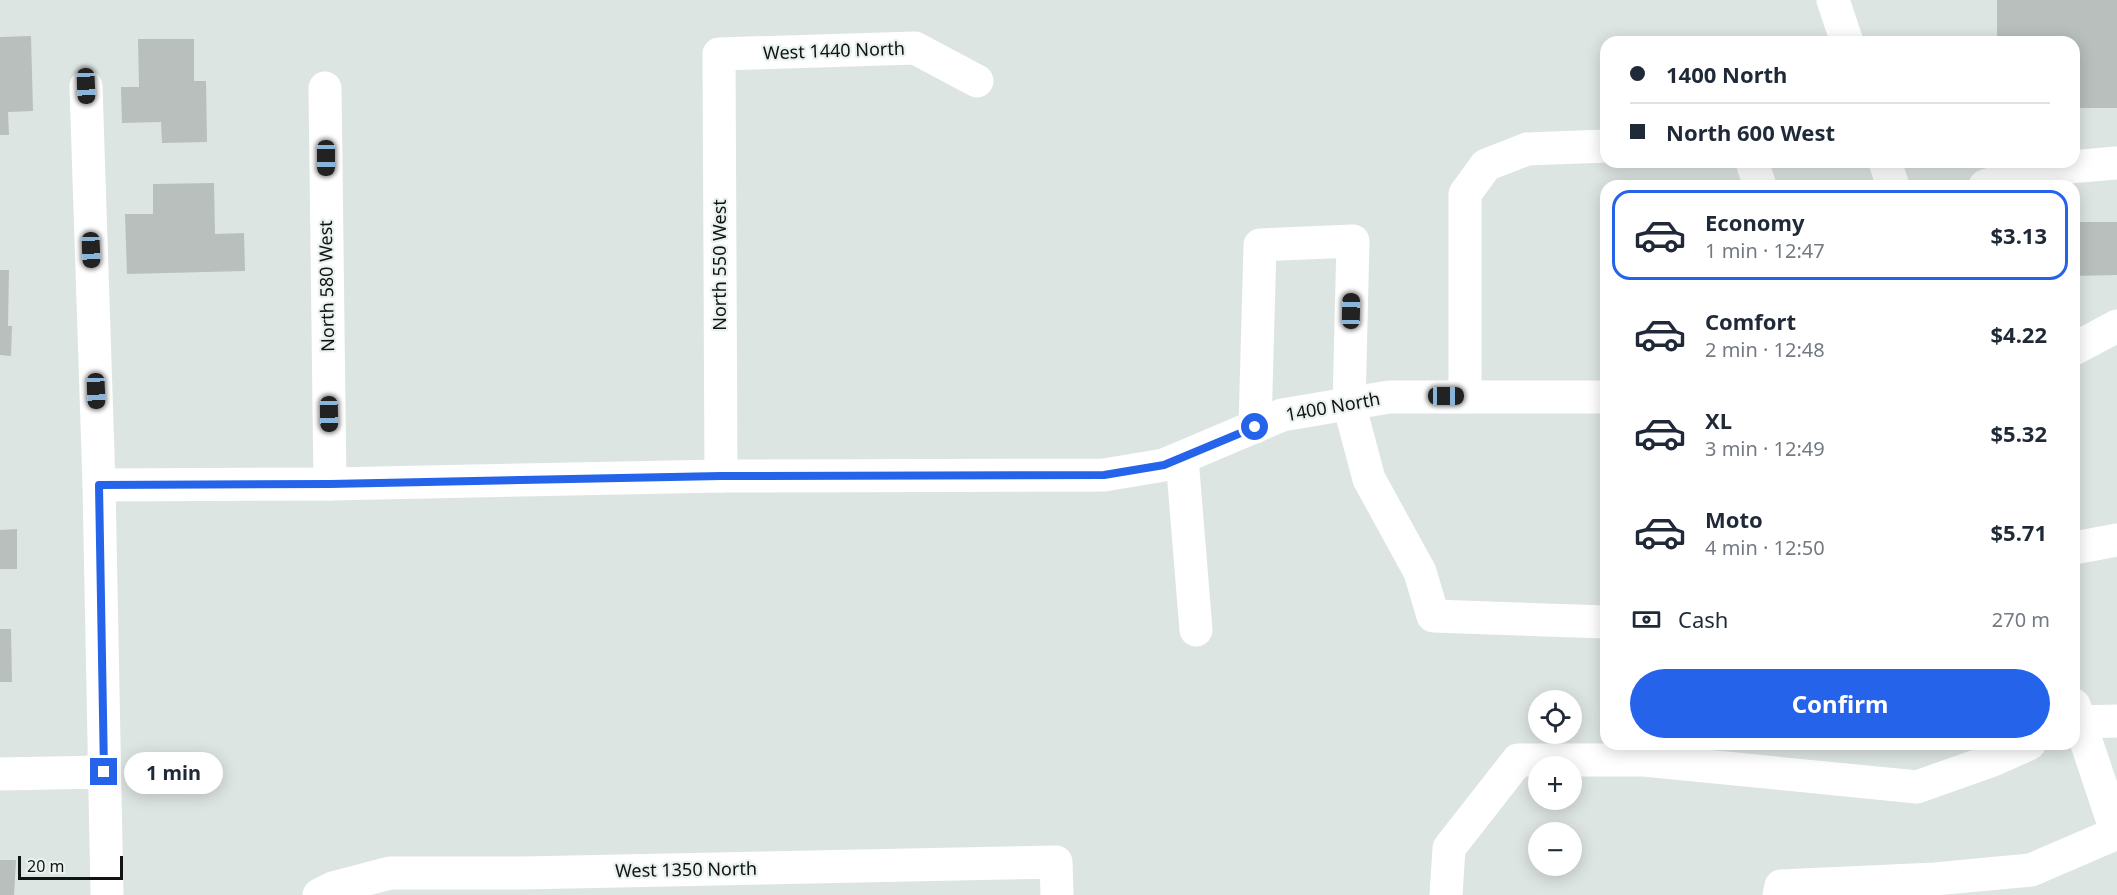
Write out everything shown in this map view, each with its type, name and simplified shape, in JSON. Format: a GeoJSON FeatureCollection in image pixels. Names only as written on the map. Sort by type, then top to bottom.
{"type":"FeatureCollection","features":[{"type":"Feature","properties":{"kind":"street"},"geometry":{"type":"LineString","coordinates":[[1833,0],[1845,36]]}},
{"type":"Feature","properties":{"kind":"street","name":"West 1440 North"},"geometry":{"type":"LineString","coordinates":[[719,54],[915,48],[977,81]]}},
{"type":"Feature","properties":{"kind":"street","name":"North 550 West"},"geometry":{"type":"LineString","coordinates":[[719,54],[721,476]]}},
{"type":"Feature","properties":{"kind":"street"},"geometry":{"type":"LineString","coordinates":[[86,86],[99,485],[107,895]]}},
{"type":"Feature","properties":{"kind":"street","name":"North 580 West"},"geometry":{"type":"LineString","coordinates":[[325,88],[330,484]]}},
{"type":"Feature","properties":{"kind":"street"},"geometry":{"type":"LineString","coordinates":[[1466,396],[1465,194],[1486,165],[1527,149],[1600,146]]}},
{"type":"Feature","properties":{"kind":"street"},"geometry":{"type":"LineString","coordinates":[[2080,166],[2117,163]]}},
{"type":"Feature","properties":{"kind":"street"},"geometry":{"type":"LineString","coordinates":[[2003,180],[2034,170],[2058,168]]}},
{"type":"Feature","properties":{"kind":"street"},"geometry":{"type":"LineString","coordinates":[[1255,427],[1260,245],[1353,241],[1349,404],[1369,479],[1420,572],[1433,616],[1600,622]]}},
{"type":"Feature","properties":{"kind":"street"},"geometry":{"type":"LineString","coordinates":[[2080,346],[2117,326]]}},
{"type":"Feature","properties":{"kind":"street","name":"1400 North"},"geometry":{"type":"LineString","coordinates":[[99,485],[330,484],[721,476],[1104,475],[1164,465],[1282,415],[1389,396],[1600,398]]}},
{"type":"Feature","properties":{"kind":"street"},"geometry":{"type":"LineString","coordinates":[[1182,458],[1196,630]]}},
{"type":"Feature","properties":{"kind":"street"},"geometry":{"type":"LineString","coordinates":[[2080,547],[2117,540]]}},
{"type":"Feature","properties":{"kind":"street"},"geometry":{"type":"LineString","coordinates":[[2080,717],[2117,721]]}},
{"type":"Feature","properties":{"kind":"street"},"geometry":{"type":"LineString","coordinates":[[1779,895],[1780,886],[1935,887],[2031,870],[2117,833],[2080,728]]}},
{"type":"Feature","properties":{"kind":"street"},"geometry":{"type":"LineString","coordinates":[[1446,895],[1449,848],[1518,760],[1644,760],[1917,787],[2016,750]]}},
{"type":"Feature","properties":{"kind":"street"},"geometry":{"type":"LineString","coordinates":[[0,774],[104,772]]}},
{"type":"Feature","properties":{"kind":"street","name":"West 1350 North"},"geometry":{"type":"LineString","coordinates":[[319,895],[333,888],[390,873],[522,884],[1056,862],[1057,895]]}},
{"type":"Feature","properties":{"kind":"building"},"geometry":{"type":"Polygon","coordinates":[[[1997,0],[2117,0],[2117,108],[2080,108],[2080,36],[1997,36],[1997,0]]]}},
{"type":"Feature","properties":{"kind":"building"},"geometry":{"type":"Polygon","coordinates":[[[31,36],[33,111],[8,112],[9,135],[0,135],[0,37],[31,36]]]}},
{"type":"Feature","properties":{"kind":"building"},"geometry":{"type":"Polygon","coordinates":[[[138,39],[194,39],[194,81],[206,81],[207,142],[162,143],[161,122],[122,123],[121,87],[139,87],[138,39]]]}},
{"type":"Feature","properties":{"kind":"building"},"geometry":{"type":"Polygon","coordinates":[[[214,183],[215,234],[244,233],[245,271],[127,274],[125,214],[153,214],[153,184],[214,183]]]}},
{"type":"Feature","properties":{"kind":"building"},"geometry":{"type":"Polygon","coordinates":[[[2080,222],[2117,222],[2117,275],[2080,276],[2080,222]]]}},
{"type":"Feature","properties":{"kind":"building"},"geometry":{"type":"Polygon","coordinates":[[[0,270],[9,270],[8,326],[12,326],[11,356],[0,355],[0,270]]]}},
{"type":"Feature","properties":{"kind":"building"},"geometry":{"type":"Polygon","coordinates":[[[17,529],[17,569],[0,569],[0,530],[17,529]]]}},
{"type":"Feature","properties":{"kind":"building"},"geometry":{"type":"Polygon","coordinates":[[[0,629],[11,629],[12,682],[0,682],[0,629]]]}},
{"type":"Feature","properties":{"kind":"building"},"geometry":{"type":"Polygon","coordinates":[[[0,860],[16,860],[14,895],[0,895],[0,860]]]}},
{"type":"Feature","properties":{"kind":"route"},"geometry":{"type":"LineString","coordinates":[[104,772],[99,485],[330,484],[721,476],[1104,475],[1164,465],[1255,427]]}}]}
